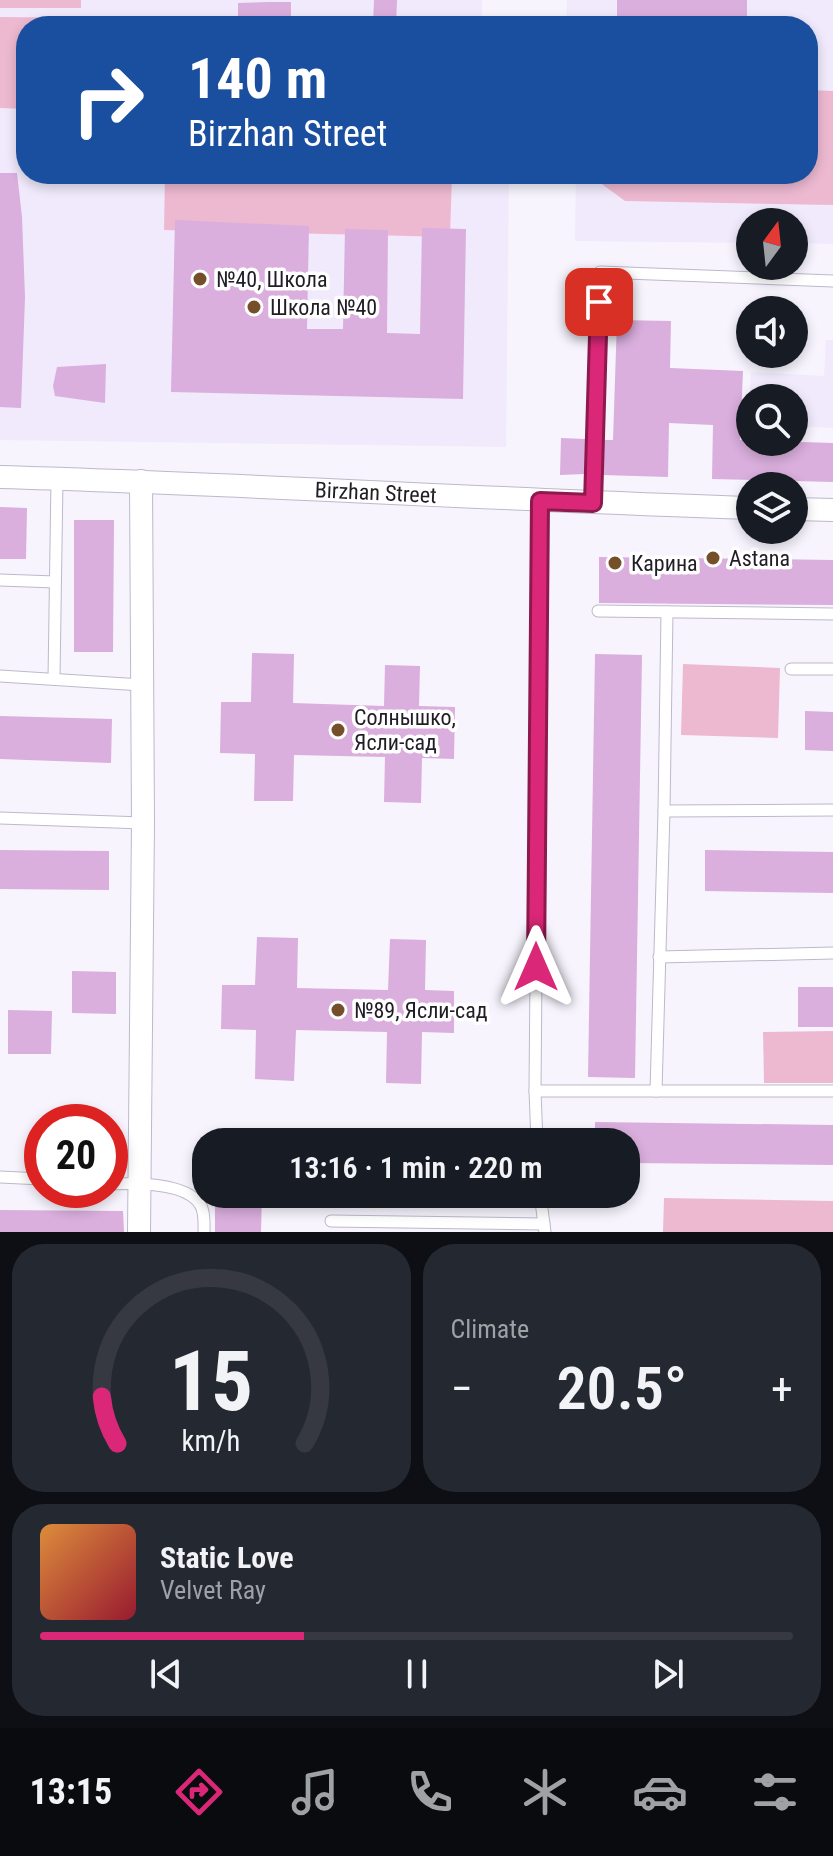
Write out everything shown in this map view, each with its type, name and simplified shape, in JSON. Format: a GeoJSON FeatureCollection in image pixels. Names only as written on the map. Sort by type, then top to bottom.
{"type":"FeatureCollection","features":[{"type":"Feature","properties":{"kind":"street","name":"Birzhan Street"},"geometry":{"type":"LineString","coordinates":[[0,477],[736,508]]}},
{"type":"Feature","properties":{"kind":"street"},"geometry":{"type":"LineString","coordinates":[[139,1232],[143,823],[141,481]]}},
{"type":"Feature","properties":{"kind":"street"},"geometry":{"type":"LineString","coordinates":[[808,509],[833,510]]}},
{"type":"Feature","properties":{"kind":"lane"},"geometry":{"type":"LineString","coordinates":[[593,503],[600,272],[833,281]]}},
{"type":"Feature","properties":{"kind":"lane"},"geometry":{"type":"LineString","coordinates":[[54,679],[57,479]]}},
{"type":"Feature","properties":{"kind":"lane"},"geometry":{"type":"LineString","coordinates":[[536,1128],[540,501]]}},
{"type":"Feature","properties":{"kind":"lane"},"geometry":{"type":"LineString","coordinates":[[0,580],[55,582]]}},
{"type":"Feature","properties":{"kind":"lane"},"geometry":{"type":"LineString","coordinates":[[598,611],[833,614]]}},
{"type":"Feature","properties":{"kind":"lane"},"geometry":{"type":"LineString","coordinates":[[656,1091],[667,612]]}},
{"type":"Feature","properties":{"kind":"lane"},"geometry":{"type":"LineString","coordinates":[[791,669],[833,669]]}},
{"type":"Feature","properties":{"kind":"lane"},"geometry":{"type":"LineString","coordinates":[[0,676],[142,685]]}},
{"type":"Feature","properties":{"kind":"lane"},"geometry":{"type":"LineString","coordinates":[[664,811],[833,810]]}},
{"type":"Feature","properties":{"kind":"lane"},"geometry":{"type":"LineString","coordinates":[[0,818],[143,823]]}},
{"type":"Feature","properties":{"kind":"lane"},"geometry":{"type":"LineString","coordinates":[[659,957],[833,953]]}},
{"type":"Feature","properties":{"kind":"lane"},"geometry":{"type":"LineString","coordinates":[[535,1091],[833,1091]]}},
{"type":"Feature","properties":{"kind":"lane"},"geometry":{"type":"LineString","coordinates":[[0,1177],[24,1178]]}},
{"type":"Feature","properties":{"kind":"lane"},"geometry":{"type":"LineString","coordinates":[[128,1183],[141,1183],[190,1195],[200,1205],[204,1232]]}},
{"type":"Feature","properties":{"kind":"lane"},"geometry":{"type":"LineString","coordinates":[[331,1221],[545,1228],[542,1208]]}},
{"type":"Feature","properties":{"kind":"shaded area","name":"Школа №40"},"geometry":{"type":"Polygon","coordinates":[[[0,0],[482,0],[482,16],[16,16],[16,184],[509,184],[506,447],[0,440],[0,0]]]}},
{"type":"Feature","properties":{"kind":"shaded area"},"geometry":{"type":"Polygon","coordinates":[[[0,0],[81,0],[81,8],[0,8],[0,0]]]}},
{"type":"Feature","properties":{"kind":"shaded area"},"geometry":{"type":"Polygon","coordinates":[[[567,0],[833,0],[833,244],[808,243],[808,208],[736,208],[736,243],[575,241],[576,184],[818,184],[818,16],[566,16],[567,0]]]}},
{"type":"Feature","properties":{"kind":"shaded area"},"geometry":{"type":"Polygon","coordinates":[[[0,17],[16,17],[16,109],[0,108],[0,17]]]}},
{"type":"Feature","properties":{"kind":"shaded area"},"geometry":{"type":"Polygon","coordinates":[[[818,90],[833,91],[833,205],[625,201],[602,184],[818,184],[818,90]]]}},
{"type":"Feature","properties":{"kind":"shaded area"},"geometry":{"type":"Polygon","coordinates":[[[165,184],[452,184],[450,237],[164,230],[165,184]]]}},
{"type":"Feature","properties":{"kind":"shaded area"},"geometry":{"type":"Polygon","coordinates":[[[826,340],[833,340],[833,428],[808,427],[808,384],[750,384],[751,372],[824,376],[826,340]]]}},
{"type":"Feature","properties":{"kind":"shaded area"},"geometry":{"type":"Polygon","coordinates":[[[683,664],[780,668],[778,738],[681,735],[683,664]]]}},
{"type":"Feature","properties":{"kind":"shaded area"},"geometry":{"type":"Polygon","coordinates":[[[833,1031],[833,1083],[764,1083],[763,1032],[833,1031]]]}},
{"type":"Feature","properties":{"kind":"shaded area"},"geometry":{"type":"Polygon","coordinates":[[[664,1198],[833,1201],[833,1232],[663,1232],[664,1198]]]}},
{"type":"Feature","properties":{"kind":"building"},"geometry":{"type":"Polygon","coordinates":[[[374,0],[397,0],[396,16],[373,16],[374,0]]]}},
{"type":"Feature","properties":{"kind":"building"},"geometry":{"type":"Polygon","coordinates":[[[617,0],[747,0],[747,16],[617,16],[617,0]]]}},
{"type":"Feature","properties":{"kind":"building"},"geometry":{"type":"Polygon","coordinates":[[[291,2],[291,16],[238,16],[238,3],[291,2]]]}},
{"type":"Feature","properties":{"kind":"building"},"geometry":{"type":"Polygon","coordinates":[[[0,173],[16,173],[22,217],[25,297],[21,408],[0,407],[0,173]]]}},
{"type":"Feature","properties":{"kind":"building","name":"№40, Школа"},"geometry":{"type":"Polygon","coordinates":[[[175,220],[309,226],[307,329],[343,329],[345,229],[388,230],[387,333],[420,334],[422,228],[466,229],[463,399],[171,392],[175,220]]]}},
{"type":"Feature","properties":{"kind":"building"},"geometry":{"type":"Polygon","coordinates":[[[617,320],[671,321],[670,368],[743,371],[742,384],[736,384],[736,456],[808,456],[808,442],[833,443],[833,482],[808,481],[808,472],[736,472],[736,480],[712,479],[713,425],[669,423],[668,477],[602,475],[603,440],[613,440],[617,320]]]}},
{"type":"Feature","properties":{"kind":"building"},"geometry":{"type":"Polygon","coordinates":[[[106,364],[105,403],[55,396],[53,386],[57,367],[106,364]]]}},
{"type":"Feature","properties":{"kind":"building"},"geometry":{"type":"Polygon","coordinates":[[[561,438],[586,439],[585,474],[560,475],[561,438]]]}},
{"type":"Feature","properties":{"kind":"building"},"geometry":{"type":"Polygon","coordinates":[[[0,507],[27,508],[26,559],[0,559],[0,507]]]}},
{"type":"Feature","properties":{"kind":"building"},"geometry":{"type":"Polygon","coordinates":[[[74,520],[114,520],[113,652],[74,652],[74,520]]]}},
{"type":"Feature","properties":{"kind":"building"},"geometry":{"type":"Polygon","coordinates":[[[599,557],[833,560],[833,605],[599,603],[599,557]]]}},
{"type":"Feature","properties":{"kind":"building","name":"Солнышко, Ясли-сад"},"geometry":{"type":"Polygon","coordinates":[[[252,653],[294,654],[293,703],[384,706],[385,665],[420,666],[419,706],[455,707],[454,759],[422,758],[421,803],[384,802],[385,757],[294,755],[293,801],[254,801],[255,754],[220,753],[221,702],[251,702],[252,653]]]}},
{"type":"Feature","properties":{"kind":"building"},"geometry":{"type":"Polygon","coordinates":[[[595,654],[642,655],[635,1078],[588,1077],[595,654]]]}},
{"type":"Feature","properties":{"kind":"building"},"geometry":{"type":"Polygon","coordinates":[[[805,711],[833,712],[833,751],[805,750],[805,711]]]}},
{"type":"Feature","properties":{"kind":"building"},"geometry":{"type":"Polygon","coordinates":[[[0,716],[112,719],[111,763],[0,759],[0,716]]]}},
{"type":"Feature","properties":{"kind":"building"},"geometry":{"type":"Polygon","coordinates":[[[0,850],[109,851],[109,890],[0,889],[0,850]]]}},
{"type":"Feature","properties":{"kind":"building"},"geometry":{"type":"Polygon","coordinates":[[[705,850],[833,852],[833,893],[705,891],[705,850]]]}},
{"type":"Feature","properties":{"kind":"building","name":"№89, Ясли-сад"},"geometry":{"type":"Polygon","coordinates":[[[257,937],[298,938],[297,988],[388,990],[390,939],[426,940],[425,990],[454,991],[454,1033],[422,1032],[421,1084],[386,1083],[387,1032],[296,1030],[294,1081],[255,1079],[256,1030],[221,1029],[222,985],[255,985],[257,937]]]}},
{"type":"Feature","properties":{"kind":"building"},"geometry":{"type":"Polygon","coordinates":[[[72,971],[116,972],[116,1014],[72,1013],[72,971]]]}},
{"type":"Feature","properties":{"kind":"building"},"geometry":{"type":"Polygon","coordinates":[[[798,987],[833,987],[833,1027],[798,1027],[798,987]]]}},
{"type":"Feature","properties":{"kind":"building"},"geometry":{"type":"Polygon","coordinates":[[[8,1010],[52,1011],[51,1054],[8,1054],[8,1010]]]}},
{"type":"Feature","properties":{"kind":"building"},"geometry":{"type":"Polygon","coordinates":[[[595,1122],[833,1125],[833,1165],[640,1163],[640,1128],[595,1128],[595,1122]]]}},
{"type":"Feature","properties":{"kind":"building"},"geometry":{"type":"Polygon","coordinates":[[[215,1208],[262,1208],[261,1232],[215,1232],[215,1208]]]}},
{"type":"Feature","properties":{"kind":"building"},"geometry":{"type":"Polygon","coordinates":[[[0,1210],[123,1211],[124,1232],[0,1232],[0,1210]]]}},
{"type":"Feature","properties":{"kind":"place","name":"№40, Школа"},"geometry":{"type":"Point","coordinates":[200,279]}},
{"type":"Feature","properties":{"kind":"place","name":"Школа №40"},"geometry":{"type":"Point","coordinates":[254,307]}},
{"type":"Feature","properties":{"kind":"place","name":"Astana"},"geometry":{"type":"Point","coordinates":[713,558]}},
{"type":"Feature","properties":{"kind":"place","name":"Карина"},"geometry":{"type":"Point","coordinates":[615,563]}},
{"type":"Feature","properties":{"kind":"place","name":"Солнышко, Ясли-сад"},"geometry":{"type":"Point","coordinates":[338,730]}},
{"type":"Feature","properties":{"kind":"place","name":"№89, Ясли-сад"},"geometry":{"type":"Point","coordinates":[338,1010]}},
{"type":"Feature","properties":{"kind":"route"},"geometry":{"type":"LineString","coordinates":[[536,967],[540,501],[593,503],[599,302]]}}]}
